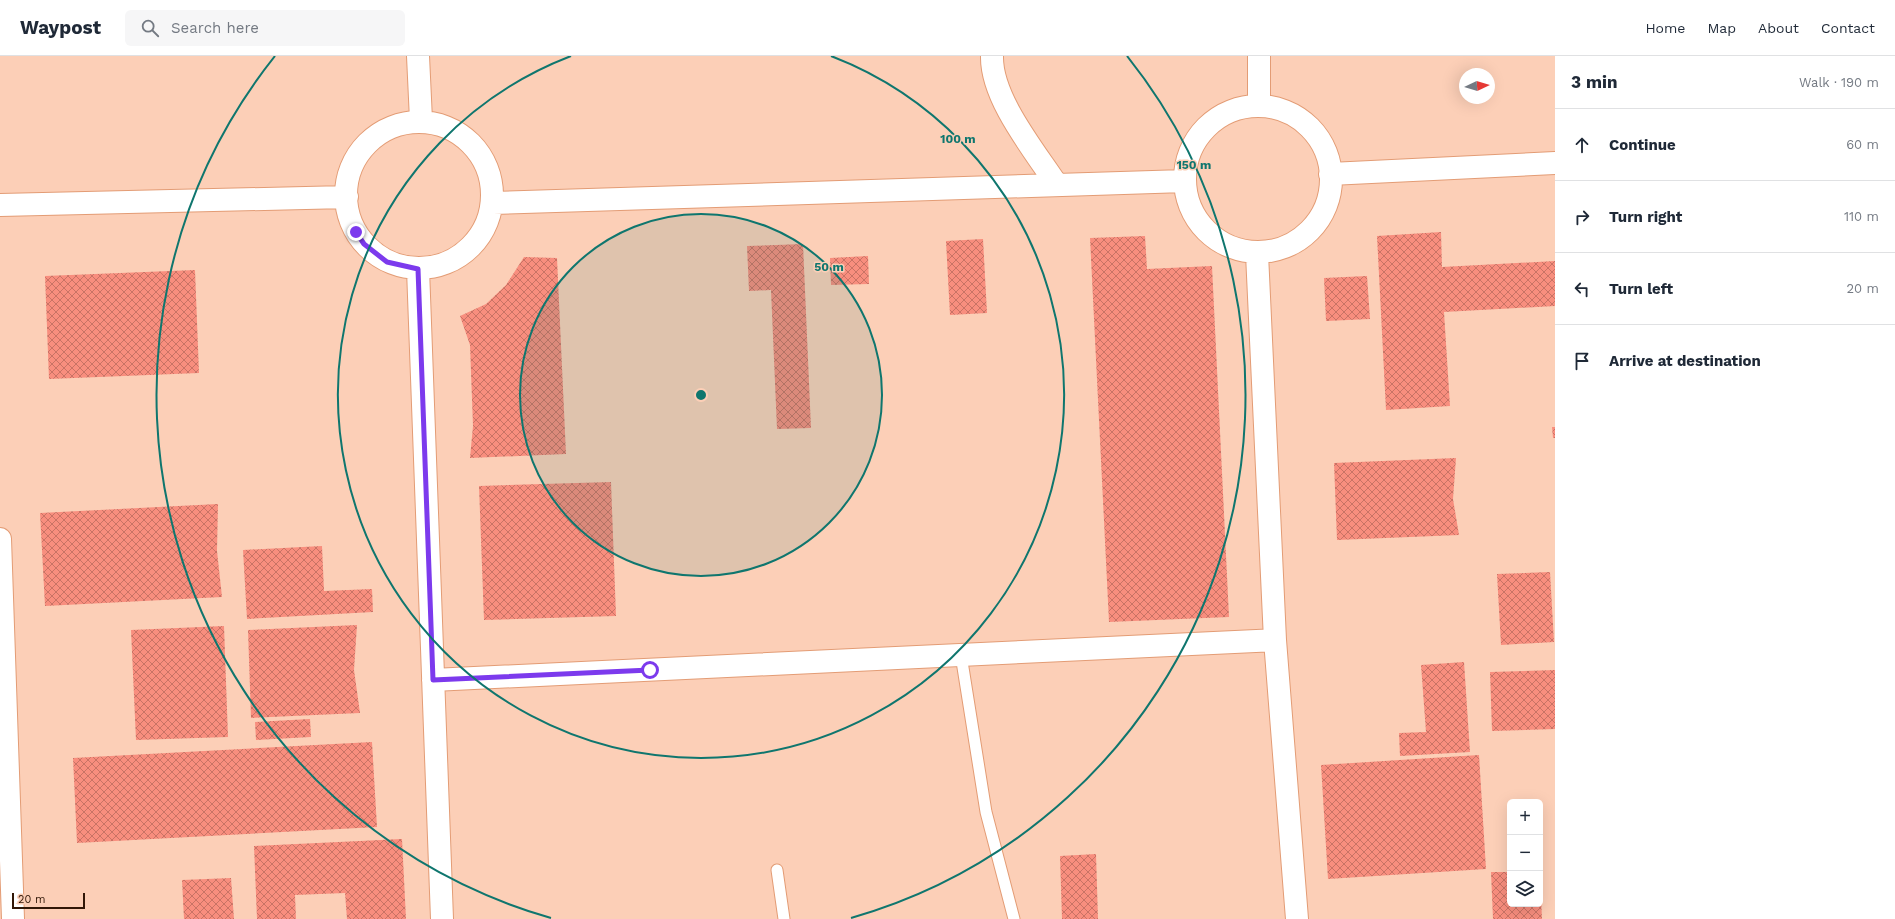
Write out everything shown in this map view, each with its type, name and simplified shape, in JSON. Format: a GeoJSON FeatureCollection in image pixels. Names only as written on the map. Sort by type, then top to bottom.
{"type":"FeatureCollection","features":[{"type":"Feature","properties":{"kind":"street"},"geometry":{"type":"LineString","coordinates":[[418,56],[421,120]]}},
{"type":"Feature","properties":{"kind":"street"},"geometry":{"type":"LineString","coordinates":[[992,56],[994,77],[1000,96],[1056,185]]}},
{"type":"Feature","properties":{"kind":"street"},"geometry":{"type":"LineString","coordinates":[[1258,58],[1259,105]]}},
{"type":"Feature","properties":{"kind":"street"},"geometry":{"type":"LineString","coordinates":[[1259,105],[1290,112],[1314,130],[1328,154],[1332,188],[1325,211],[1309,233],[1283,249],[1257,254],[1226,246],[1202,228],[1188,204],[1184,172],[1191,147],[1210,122],[1233,109],[1259,105]]}},
{"type":"Feature","properties":{"kind":"street"},"geometry":{"type":"LineString","coordinates":[[421,120],[451,128],[475,146],[489,170],[493,203],[486,227],[471,248],[444,265],[418,269],[387,262],[364,244],[349,220],[347,197],[346,188],[352,163],[371,138],[394,125],[421,120]]}},
{"type":"Feature","properties":{"kind":"street"},"geometry":{"type":"LineString","coordinates":[[1330,174],[1555,163]]}},
{"type":"Feature","properties":{"kind":"street"},"geometry":{"type":"LineString","coordinates":[[493,203],[1185,181]]}},
{"type":"Feature","properties":{"kind":"street"},"geometry":{"type":"LineString","coordinates":[[0,205],[347,197]]}},
{"type":"Feature","properties":{"kind":"street"},"geometry":{"type":"LineString","coordinates":[[1257,254],[1275,640],[1297,919]]}},
{"type":"Feature","properties":{"kind":"street"},"geometry":{"type":"LineString","coordinates":[[418,269],[442,919]]}},
{"type":"Feature","properties":{"kind":"street"},"geometry":{"type":"LineString","coordinates":[[0,539],[13,919]]}},
{"type":"Feature","properties":{"kind":"street"},"geometry":{"type":"LineString","coordinates":[[433,680],[1275,640]]}},
{"type":"Feature","properties":{"kind":"lane"},"geometry":{"type":"LineString","coordinates":[[961,655],[986,812],[1014,919]]}},
{"type":"Feature","properties":{"kind":"lane"},"geometry":{"type":"LineString","coordinates":[[777,870],[784,919]]}},
{"type":"Feature","properties":{"kind":"building"},"geometry":{"type":"Polygon","coordinates":[[[1441,232],[1442,267],[1555,261],[1555,306],[1444,312],[1450,406],[1386,410],[1377,236],[1441,232]]]}},
{"type":"Feature","properties":{"kind":"building"},"geometry":{"type":"Polygon","coordinates":[[[1145,236],[1147,269],[1212,266],[1229,617],[1109,622],[1090,238],[1145,236]]]}},
{"type":"Feature","properties":{"kind":"building"},"geometry":{"type":"Polygon","coordinates":[[[983,239],[987,313],[950,315],[946,241],[983,239]]]}},
{"type":"Feature","properties":{"kind":"building"},"geometry":{"type":"Polygon","coordinates":[[[803,244],[811,428],[777,429],[771,290],[749,291],[747,246],[803,244]]]}},
{"type":"Feature","properties":{"kind":"building"},"geometry":{"type":"Polygon","coordinates":[[[868,256],[869,284],[831,285],[830,258],[868,256]]]}},
{"type":"Feature","properties":{"kind":"building"},"geometry":{"type":"Polygon","coordinates":[[[524,257],[557,258],[566,454],[470,458],[473,426],[470,345],[460,316],[486,304],[506,285],[524,257]]]}},
{"type":"Feature","properties":{"kind":"building"},"geometry":{"type":"Polygon","coordinates":[[[195,270],[199,373],[49,379],[45,276],[195,270]]]}},
{"type":"Feature","properties":{"kind":"building"},"geometry":{"type":"Polygon","coordinates":[[[1367,276],[1370,319],[1326,321],[1324,278],[1367,276]]]}},
{"type":"Feature","properties":{"kind":"building"},"geometry":{"type":"Polygon","coordinates":[[[1552,427],[1555,427],[1555,438],[1553,438],[1552,427]]]}},
{"type":"Feature","properties":{"kind":"building"},"geometry":{"type":"Polygon","coordinates":[[[1456,458],[1453,499],[1459,535],[1337,540],[1334,463],[1456,458]]]}},
{"type":"Feature","properties":{"kind":"building"},"geometry":{"type":"Polygon","coordinates":[[[611,482],[616,616],[484,620],[479,486],[611,482]]]}},
{"type":"Feature","properties":{"kind":"building"},"geometry":{"type":"Polygon","coordinates":[[[218,504],[217,551],[222,597],[45,606],[40,513],[218,504]]]}},
{"type":"Feature","properties":{"kind":"building"},"geometry":{"type":"Polygon","coordinates":[[[322,546],[324,591],[372,589],[373,612],[247,619],[243,550],[322,546]]]}},
{"type":"Feature","properties":{"kind":"building"},"geometry":{"type":"Polygon","coordinates":[[[1550,572],[1554,642],[1501,645],[1497,574],[1550,572]]]}},
{"type":"Feature","properties":{"kind":"building"},"geometry":{"type":"Polygon","coordinates":[[[357,625],[354,670],[360,713],[251,718],[248,630],[357,625]]]}},
{"type":"Feature","properties":{"kind":"building"},"geometry":{"type":"Polygon","coordinates":[[[224,626],[228,737],[136,740],[131,630],[224,626]]]}},
{"type":"Feature","properties":{"kind":"building"},"geometry":{"type":"Polygon","coordinates":[[[1464,662],[1470,752],[1400,756],[1399,733],[1426,732],[1421,665],[1464,662]]]}},
{"type":"Feature","properties":{"kind":"building"},"geometry":{"type":"Polygon","coordinates":[[[1555,670],[1555,729],[1492,731],[1490,672],[1555,670]]]}},
{"type":"Feature","properties":{"kind":"building"},"geometry":{"type":"Polygon","coordinates":[[[310,719],[311,737],[256,740],[255,722],[310,719]]]}},
{"type":"Feature","properties":{"kind":"building"},"geometry":{"type":"Polygon","coordinates":[[[372,742],[377,827],[77,843],[73,758],[372,742]]]}},
{"type":"Feature","properties":{"kind":"building"},"geometry":{"type":"Polygon","coordinates":[[[1479,755],[1486,869],[1328,879],[1321,765],[1479,755]]]}},
{"type":"Feature","properties":{"kind":"building"},"geometry":{"type":"Polygon","coordinates":[[[402,839],[406,919],[347,919],[345,893],[295,895],[296,919],[257,919],[254,846],[402,839]]]}},
{"type":"Feature","properties":{"kind":"building"},"geometry":{"type":"Polygon","coordinates":[[[1096,854],[1098,919],[1062,919],[1060,856],[1096,854]]]}},
{"type":"Feature","properties":{"kind":"building"},"geometry":{"type":"Polygon","coordinates":[[[1491,872],[1507,872],[1507,907],[1541,907],[1542,919],[1493,919],[1491,872]]]}},
{"type":"Feature","properties":{"kind":"building"},"geometry":{"type":"Polygon","coordinates":[[[231,878],[234,919],[184,919],[182,880],[231,878]]]}},
{"type":"Feature","properties":{"kind":"route"},"geometry":{"type":"LineString","coordinates":[[356,232],[364,244],[387,262],[418,269],[433,680],[650,670]]}}]}
